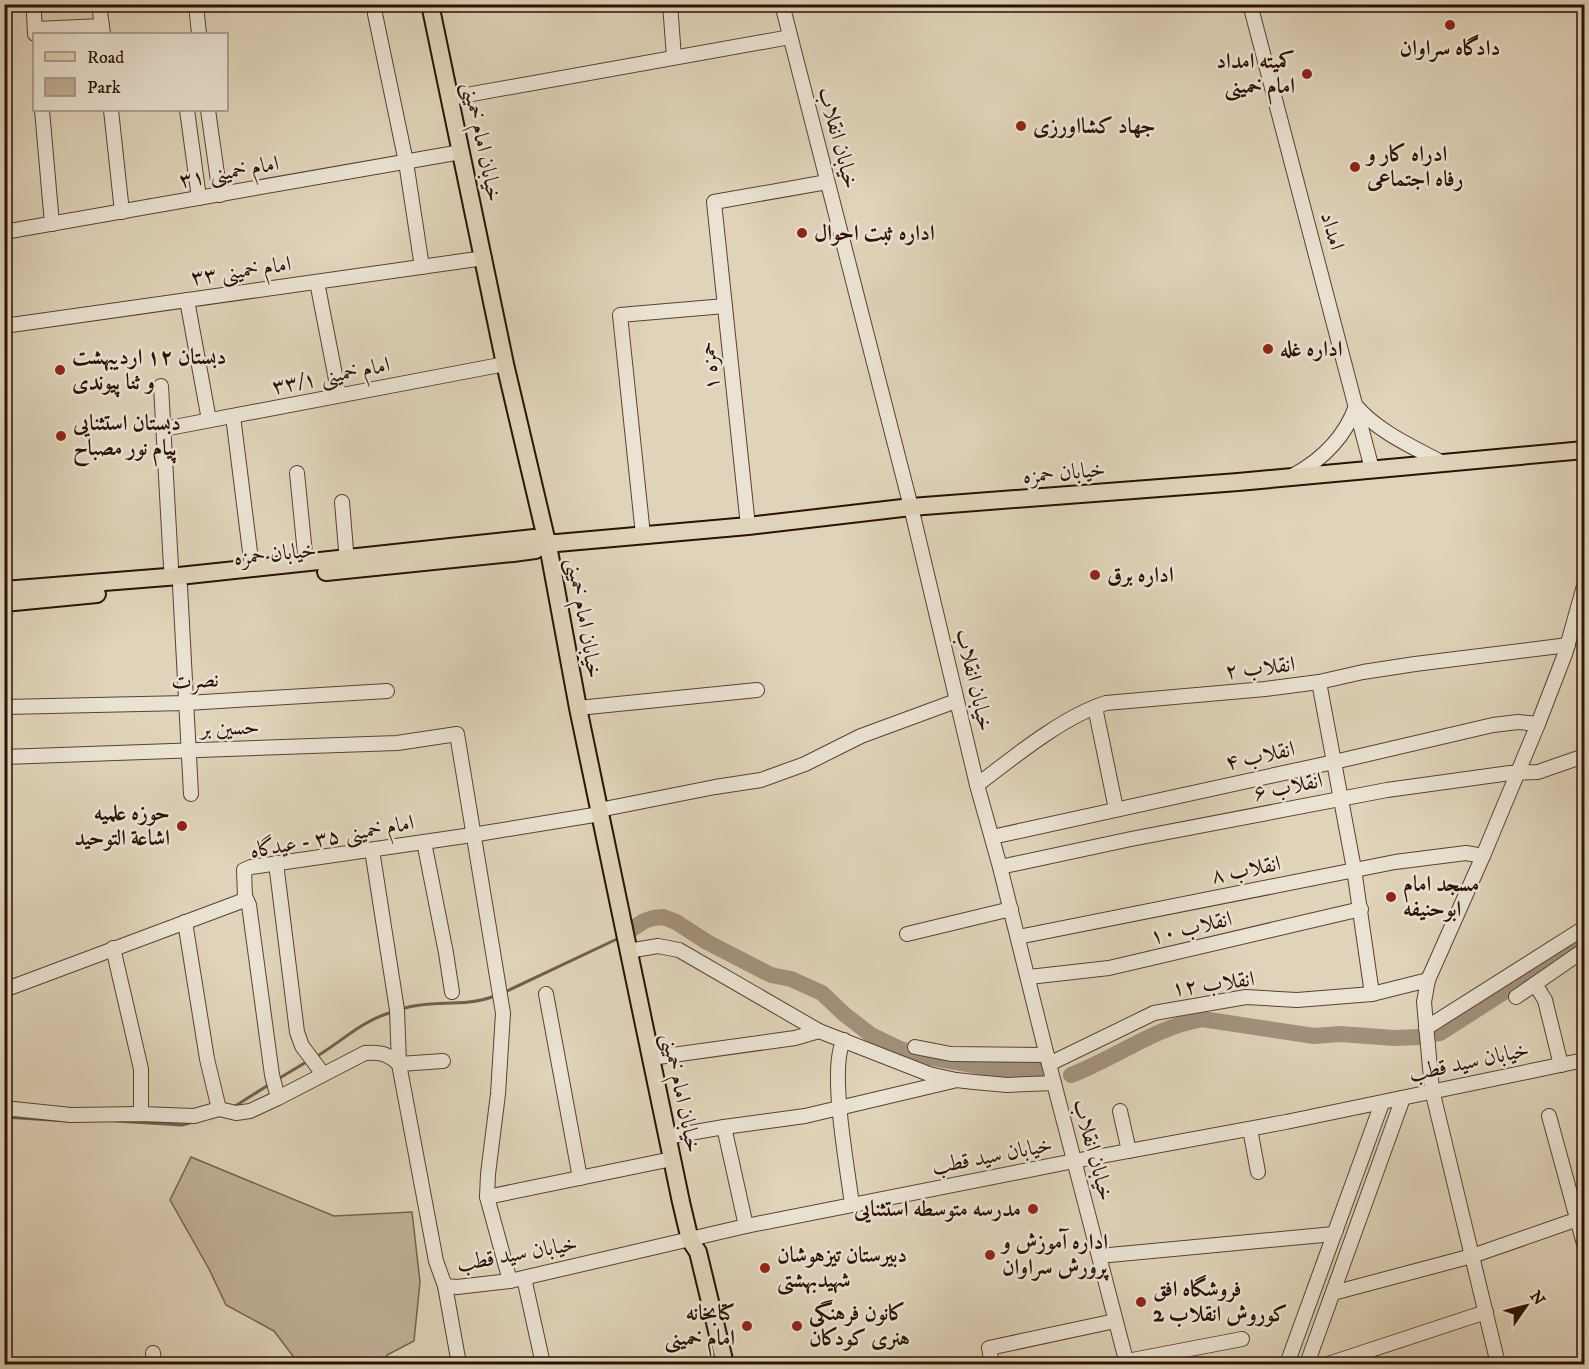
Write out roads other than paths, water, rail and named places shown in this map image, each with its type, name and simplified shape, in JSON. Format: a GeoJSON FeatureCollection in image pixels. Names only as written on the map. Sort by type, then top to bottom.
{"type":"FeatureCollection","features":[{"type":"Feature","properties":{"kind":"main road","name":"خیابان امام خمینی"},"geometry":{"type":"LineString","coordinates":[[430,4],[505,364],[547,543],[599,812],[690,1240],[689,1252],[713,1365]]}},
{"type":"Feature","properties":{"kind":"main road","name":"خیابان حمزه"},"geometry":{"type":"LineString","coordinates":[[4,590],[513,553],[535,550],[547,543],[748,526],[911,507],[1292,477],[1584,450]]}},
{"type":"Feature","properties":{"kind":"main road","name":"خیابان حمزه"},"geometry":{"type":"LineString","coordinates":[[4,603],[252,568],[534,538],[547,543]]}},
{"type":"Feature","properties":{"kind":"main road","name":"خیابان امام خمینی"},"geometry":{"type":"LineString","coordinates":[[690,1240],[698,1252],[725,1365]]}},
{"type":"Feature","properties":{"kind":"street"},"geometry":{"type":"LineString","coordinates":[[33,13],[35,32],[102,30],[99,4]]}},
{"type":"Feature","properties":{"kind":"street"},"geometry":{"type":"LineString","coordinates":[[196,4],[198,33]]}},
{"type":"Feature","properties":{"kind":"street"},"geometry":{"type":"LineString","coordinates":[[670,4],[674,57]]}},
{"type":"Feature","properties":{"kind":"street","name":"خیابان انقلاب"},"geometry":{"type":"LineString","coordinates":[[782,4],[911,507],[977,785],[1029,977],[1048,1060],[1127,1363]]}},
{"type":"Feature","properties":{"kind":"street","name":"امداد"},"geometry":{"type":"LineString","coordinates":[[1250,4],[1372,469]]}},
{"type":"Feature","properties":{"kind":"street"},"geometry":{"type":"LineString","coordinates":[[375,14],[406,162],[422,267]]}},
{"type":"Feature","properties":{"kind":"street"},"geometry":{"type":"LineString","coordinates":[[450,98],[790,37]]}},
{"type":"Feature","properties":{"kind":"street"},"geometry":{"type":"LineString","coordinates":[[42,111],[52,224]]}},
{"type":"Feature","properties":{"kind":"street"},"geometry":{"type":"LineString","coordinates":[[111,111],[122,212]]}},
{"type":"Feature","properties":{"kind":"street"},"geometry":{"type":"LineString","coordinates":[[187,111],[199,198]]}},
{"type":"Feature","properties":{"kind":"street"},"geometry":{"type":"LineString","coordinates":[[208,111],[220,195]]}},
{"type":"Feature","properties":{"kind":"street","name":"امام خمینی ۳۱"},"geometry":{"type":"LineString","coordinates":[[4,232],[461,152]]}},
{"type":"Feature","properties":{"kind":"street","name":"حمزه ۱"},"geometry":{"type":"LineString","coordinates":[[748,526],[714,202],[827,182]]}},
{"type":"Feature","properties":{"kind":"street","name":"امام خمینی ۳۳"},"geometry":{"type":"LineString","coordinates":[[4,326],[484,258]]}},
{"type":"Feature","properties":{"kind":"street"},"geometry":{"type":"LineString","coordinates":[[317,282],[339,395]]}},
{"type":"Feature","properties":{"kind":"street"},"geometry":{"type":"LineString","coordinates":[[187,300],[209,420]]}},
{"type":"Feature","properties":{"kind":"street"},"geometry":{"type":"LineString","coordinates":[[643,535],[620,315],[725,306]]}},
{"type":"Feature","properties":{"kind":"street","name":"امام خمینی ۳۳/۱"},"geometry":{"type":"LineString","coordinates":[[164,429],[505,364]]}},
{"type":"Feature","properties":{"kind":"street"},"geometry":{"type":"LineString","coordinates":[[161,386],[187,703],[191,794]]}},
{"type":"Feature","properties":{"kind":"street"},"geometry":{"type":"LineString","coordinates":[[1292,477],[1322,457],[1342,436],[1356,406],[1365,417],[1441,462]]}},
{"type":"Feature","properties":{"kind":"street"},"geometry":{"type":"LineString","coordinates":[[233,416],[252,568]]}},
{"type":"Feature","properties":{"kind":"street"},"geometry":{"type":"LineString","coordinates":[[297,473],[305,554]]}},
{"type":"Feature","properties":{"kind":"street"},"geometry":{"type":"LineString","coordinates":[[342,502],[346,550]]}},
{"type":"Feature","properties":{"kind":"street"},"geometry":{"type":"LineString","coordinates":[[1498,1365],[1432,1090],[1424,1002],[1428,980],[1538,724],[1568,645],[1584,586]]}},
{"type":"Feature","properties":{"kind":"street","name":"انقلاب ۲"},"geometry":{"type":"LineString","coordinates":[[977,785],[1034,743],[1095,707],[1106,703],[1319,682],[1415,664],[1568,645]]}},
{"type":"Feature","properties":{"kind":"street"},"geometry":{"type":"LineString","coordinates":[[1319,682],[1361,909],[1372,994]]}},
{"type":"Feature","properties":{"kind":"street"},"geometry":{"type":"LineString","coordinates":[[578,708],[757,690]]}},
{"type":"Feature","properties":{"kind":"street","name":"نصرت"},"geometry":{"type":"LineString","coordinates":[[4,707],[187,703],[387,691]]}},
{"type":"Feature","properties":{"kind":"street","name":"امام خمینی ۳۵ - عیدگاه"},"geometry":{"type":"LineString","coordinates":[[4,990],[242,901],[245,896],[244,870],[250,867],[472,836],[715,787],[761,780],[784,773],[861,736],[956,701]]}},
{"type":"Feature","properties":{"kind":"street"},"geometry":{"type":"LineString","coordinates":[[1095,707],[1116,809]]}},
{"type":"Feature","properties":{"kind":"street","name":"انقلاب ۴"},"geometry":{"type":"LineString","coordinates":[[992,837],[1335,762],[1493,724],[1518,722],[1538,724]]}},
{"type":"Feature","properties":{"kind":"street","name":"حسین بر"},"geometry":{"type":"LineString","coordinates":[[4,757],[397,743],[457,734],[472,836]]}},
{"type":"Feature","properties":{"kind":"street","name":"انقلاب ۶"},"geometry":{"type":"LineString","coordinates":[[1000,867],[1428,783],[1518,772],[1538,772],[1584,756]]}},
{"type":"Feature","properties":{"kind":"street"},"geometry":{"type":"LineString","coordinates":[[472,836],[503,1013],[499,1083],[487,1197],[510,1281]]}},
{"type":"Feature","properties":{"kind":"street"},"geometry":{"type":"LineString","coordinates":[[424,842],[452,992]]}},
{"type":"Feature","properties":{"kind":"street"},"geometry":{"type":"LineString","coordinates":[[372,849],[397,1010],[399,1064],[436,1262],[445,1286],[459,1365]]}},
{"type":"Feature","properties":{"kind":"street","name":"انقلاب ۸"},"geometry":{"type":"LineString","coordinates":[[1018,937],[1354,869],[1466,853],[1483,856]]}},
{"type":"Feature","properties":{"kind":"street"},"geometry":{"type":"LineString","coordinates":[[276,863],[297,1032],[302,1046],[323,1074]]}},
{"type":"Feature","properties":{"kind":"street"},"geometry":{"type":"LineString","coordinates":[[245,896],[249,905],[272,1075],[278,1098]]}},
{"type":"Feature","properties":{"kind":"street"},"geometry":{"type":"LineString","coordinates":[[907,934],[1011,909]]}},
{"type":"Feature","properties":{"kind":"street","name":"انقلاب ۱۰"},"geometry":{"type":"LineString","coordinates":[[1029,977],[1109,968],[1361,909]]}},
{"type":"Feature","properties":{"kind":"street"},"geometry":{"type":"LineString","coordinates":[[185,922],[207,1059],[219,1109]]}},
{"type":"Feature","properties":{"kind":"street"},"geometry":{"type":"LineString","coordinates":[[1426,1028],[1584,928]]}},
{"type":"Feature","properties":{"kind":"street"},"geometry":{"type":"LineString","coordinates":[[628,951],[658,946],[679,950],[819,1031],[922,1071],[956,1080],[1007,1085],[1054,1083]]}},
{"type":"Feature","properties":{"kind":"street"},"geometry":{"type":"LineString","coordinates":[[113,948],[141,1069],[141,1114]]}},
{"type":"Feature","properties":{"kind":"street"},"geometry":{"type":"LineString","coordinates":[[1516,997],[1584,950]]}},
{"type":"Feature","properties":{"kind":"street","name":"انقلاب ۱۲"},"geometry":{"type":"LineString","coordinates":[[1048,1060],[1154,1013],[1246,997],[1297,1000],[1372,994],[1428,980]]}},
{"type":"Feature","properties":{"kind":"street"},"geometry":{"type":"LineString","coordinates":[[1535,984],[1545,1000],[1561,1065]]}},
{"type":"Feature","properties":{"kind":"street"},"geometry":{"type":"LineString","coordinates":[[546,994],[580,1178]]}},
{"type":"Feature","properties":{"kind":"street"},"geometry":{"type":"LineString","coordinates":[[651,1058],[795,1038],[819,1031]]}},
{"type":"Feature","properties":{"kind":"street"},"geometry":{"type":"LineString","coordinates":[[844,1040],[839,1048],[839,1108],[852,1206]]}},
{"type":"Feature","properties":{"kind":"street"},"geometry":{"type":"LineString","coordinates":[[915,1047],[951,1054],[1048,1060]]}},
{"type":"Feature","properties":{"kind":"street"},"geometry":{"type":"LineString","coordinates":[[4,1108],[71,1115],[194,1116],[219,1109],[236,1113],[250,1111],[278,1098],[364,1053],[388,1054],[399,1064],[443,1061]]}},
{"type":"Feature","properties":{"kind":"street","name":"خیابان سید قطب"},"geometry":{"type":"LineString","coordinates":[[445,1286],[457,1287],[510,1281],[746,1226],[1383,1103],[1432,1090],[1584,1060]]}},
{"type":"Feature","properties":{"kind":"street"},"geometry":{"type":"LineString","coordinates":[[667,1137],[805,1116],[956,1080]]}},
{"type":"Feature","properties":{"kind":"street"},"geometry":{"type":"LineString","coordinates":[[1307,1365],[1403,1098]]}},
{"type":"Feature","properties":{"kind":"street"},"geometry":{"type":"LineString","coordinates":[[1287,1365],[1383,1103]]}},
{"type":"Feature","properties":{"kind":"street"},"geometry":{"type":"LineString","coordinates":[[1120,1111],[1129,1151]]}},
{"type":"Feature","properties":{"kind":"street"},"geometry":{"type":"LineString","coordinates":[[1549,1116],[1581,1218],[1584,1244]]}},
{"type":"Feature","properties":{"kind":"street"},"geometry":{"type":"LineString","coordinates":[[724,1127],[746,1226]]}},
{"type":"Feature","properties":{"kind":"street"},"geometry":{"type":"LineString","coordinates":[[1250,1129],[1258,1172]]}},
{"type":"Feature","properties":{"kind":"street"},"geometry":{"type":"LineString","coordinates":[[487,1197],[672,1159]]}},
{"type":"Feature","properties":{"kind":"street"},"geometry":{"type":"LineString","coordinates":[[1333,1293],[1472,1256],[1581,1218]]}},
{"type":"Feature","properties":{"kind":"street"},"geometry":{"type":"LineString","coordinates":[[1099,1256],[1334,1234],[1336,1230]]}},
{"type":"Feature","properties":{"kind":"street"},"geometry":{"type":"LineString","coordinates":[[524,1278],[543,1365]]}},
{"type":"Feature","properties":{"kind":"street"},"geometry":{"type":"LineString","coordinates":[[1328,1365],[1486,1312]]}},
{"type":"Feature","properties":{"kind":"street"},"geometry":{"type":"LineString","coordinates":[[992,1365],[989,1348],[1115,1321]]}},
{"type":"Feature","properties":{"kind":"street"},"geometry":{"type":"LineString","coordinates":[[1127,1363],[1242,1339]]}},
{"type":"Feature","properties":{"kind":"waterway"},"geometry":{"type":"LineString","coordinates":[[632,929],[653,918],[663,917],[676,922],[707,942],[771,975],[791,979],[822,993],[871,1035],[900,1049],[932,1058],[999,1070],[1037,1070]]}},
{"type":"Feature","properties":{"kind":"waterway"},"geometry":{"type":"LineString","coordinates":[[507,991],[617,939]]}},
{"type":"Feature","properties":{"kind":"waterway"},"geometry":{"type":"LineString","coordinates":[[1435,1034],[1584,941]]}},
{"type":"Feature","properties":{"kind":"waterway"},"geometry":{"type":"LineString","coordinates":[[405,1008],[426,1004],[471,1002],[492,997]]}},
{"type":"Feature","properties":{"kind":"waterway"},"geometry":{"type":"LineString","coordinates":[[314,1058],[359,1027],[389,1013]]}},
{"type":"Feature","properties":{"kind":"waterway"},"geometry":{"type":"LineString","coordinates":[[1071,1075],[1168,1029],[1202,1019],[1314,1036],[1340,1034],[1394,1038],[1419,1037]]}},
{"type":"Feature","properties":{"kind":"waterway"},"geometry":{"type":"LineString","coordinates":[[278,1079],[308,1061]]}},
{"type":"Feature","properties":{"kind":"waterway"},"geometry":{"type":"LineString","coordinates":[[232,1108],[270,1084]]}},
{"type":"Feature","properties":{"kind":"waterway"},"geometry":{"type":"LineString","coordinates":[[4,1117],[67,1121]]}},
{"type":"Feature","properties":{"kind":"waterway"},"geometry":{"type":"LineString","coordinates":[[116,1121],[182,1125],[193,1122]]}},
{"type":"Feature","properties":{"kind":"place","name":"دادگاه سراوان"},"geometry":{"type":"Point","coordinates":[1450,25]}},
{"type":"Feature","properties":{"kind":"place","name":"کمیته امداد امام خمینی"},"geometry":{"type":"Point","coordinates":[1307,74]}},
{"type":"Feature","properties":{"kind":"place","name":"جهاد کشااورزی"},"geometry":{"type":"Point","coordinates":[1021,126]}},
{"type":"Feature","properties":{"kind":"place","name":"ادراه کار و رفاه اجتماعی"},"geometry":{"type":"Point","coordinates":[1355,167]}},
{"type":"Feature","properties":{"kind":"place","name":"اداره ثبت احوال"},"geometry":{"type":"Point","coordinates":[802,233]}},
{"type":"Feature","properties":{"kind":"place","name":"اداره غله"},"geometry":{"type":"Point","coordinates":[1268,349]}},
{"type":"Feature","properties":{"kind":"place","name":"دبستان ۱۲ اردیبهشت و ثنا پیوندی"},"geometry":{"type":"Point","coordinates":[60,370]}},
{"type":"Feature","properties":{"kind":"place","name":"دبستان استثنایی پیام نور مصباح"},"geometry":{"type":"Point","coordinates":[61,436]}},
{"type":"Feature","properties":{"kind":"place","name":"اداره برق"},"geometry":{"type":"Point","coordinates":[1095,575]}},
{"type":"Feature","properties":{"kind":"place","name":"حوزه علمیه اشاعة التوحید"},"geometry":{"type":"Point","coordinates":[182,826]}},
{"type":"Feature","properties":{"kind":"place","name":"مسجد امام ابوحنیفه"},"geometry":{"type":"Point","coordinates":[1391,897]}},
{"type":"Feature","properties":{"kind":"place","name":"مدرسه متوسطه استثنایی"},"geometry":{"type":"Point","coordinates":[1033,1209]}},
{"type":"Feature","properties":{"kind":"place","name":"اداره آموزش و پرورش سراوان"},"geometry":{"type":"Point","coordinates":[990,1255]}},
{"type":"Feature","properties":{"kind":"place","name":"دبیرستان تیزهوشان شهیدبهشتی"},"geometry":{"type":"Point","coordinates":[765,1268]}},
{"type":"Feature","properties":{"kind":"place","name":"فروشگاه افق کوروش انقلاب 2"},"geometry":{"type":"Point","coordinates":[1141,1302]}},
{"type":"Feature","properties":{"kind":"place","name":"کتابخانه امام خمینی"},"geometry":{"type":"Point","coordinates":[747,1326]}},
{"type":"Feature","properties":{"kind":"place","name":"کانون فرهنگی هنری کودکان"},"geometry":{"type":"Point","coordinates":[797,1326]}}]}
